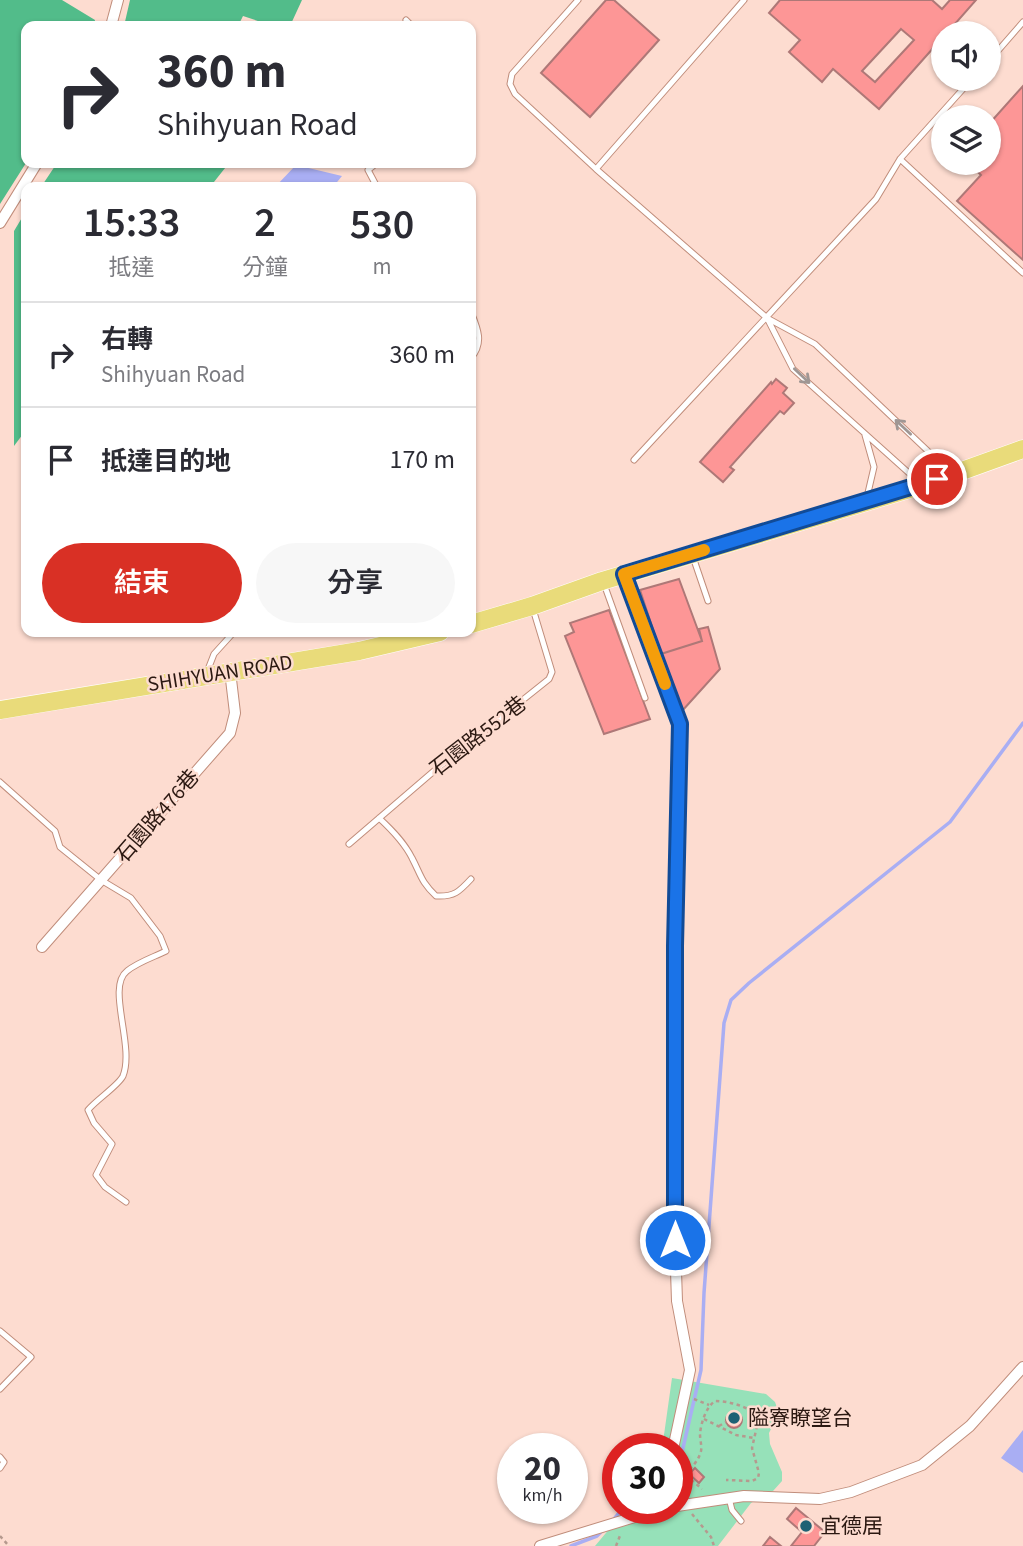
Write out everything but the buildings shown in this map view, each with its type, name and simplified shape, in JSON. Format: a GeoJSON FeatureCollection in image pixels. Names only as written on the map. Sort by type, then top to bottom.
{"type":"FeatureCollection","features":[{"type":"Feature","properties":{"kind":"main road"},"geometry":{"type":"LineString","coordinates":[[476,623],[624,574],[923,485],[1023,449]]}},
{"type":"Feature","properties":{"kind":"main road","name":"SHIHYUAN ROAD"},"geometry":{"type":"LineString","coordinates":[[0,710],[359,650],[418,637]]}},
{"type":"Feature","properties":{"kind":"street"},"geometry":{"type":"LineString","coordinates":[[112,21],[118,0]]}},
{"type":"Feature","properties":{"kind":"street"},"geometry":{"type":"LineString","coordinates":[[0,223],[21,189]]}},
{"type":"Feature","properties":{"kind":"street"},"geometry":{"type":"LineString","coordinates":[[624,574],[680,724],[675,946],[675,1240],[677,1301],[690,1370],[676,1433]]}},
{"type":"Feature","properties":{"kind":"street","name":"石園路476巷"},"geometry":{"type":"LineString","coordinates":[[42,947],[230,733],[235,713],[230,671]]}},
{"type":"Feature","properties":{"kind":"street"},"geometry":{"type":"LineString","coordinates":[[693,1504],[744,1496],[820,1499],[851,1492],[922,1465],[970,1426],[1023,1367]]}},
{"type":"Feature","properties":{"kind":"street"},"geometry":{"type":"LineString","coordinates":[[540,1546],[612,1524]]}},
{"type":"Feature","properties":{"kind":"lane"},"geometry":{"type":"LineString","coordinates":[[578,0],[512,74],[510,84],[515,94],[596,169],[767,318],[816,344],[952,474]]}},
{"type":"Feature","properties":{"kind":"lane"},"geometry":{"type":"LineString","coordinates":[[596,169],[744,0]]}},
{"type":"Feature","properties":{"kind":"lane"},"geometry":{"type":"LineString","coordinates":[[1001,47],[1023,22]]}},
{"type":"Feature","properties":{"kind":"lane"},"geometry":{"type":"LineString","coordinates":[[634,460],[876,199],[900,159],[961,91]]}},
{"type":"Feature","properties":{"kind":"lane"},"geometry":{"type":"LineString","coordinates":[[900,159],[1023,274]]}},
{"type":"Feature","properties":{"kind":"lane"},"geometry":{"type":"LineString","coordinates":[[767,318],[793,369],[923,485]]}},
{"type":"Feature","properties":{"kind":"lane"},"geometry":{"type":"LineString","coordinates":[[476,323],[480,332],[476,352]]}},
{"type":"Feature","properties":{"kind":"lane"},"geometry":{"type":"LineString","coordinates":[[864,432],[874,467],[866,500]]}},
{"type":"Feature","properties":{"kind":"lane"},"geometry":{"type":"LineString","coordinates":[[692,554],[708,601]]}},
{"type":"Feature","properties":{"kind":"lane"},"geometry":{"type":"LineString","coordinates":[[602,581],[645,698]]}},
{"type":"Feature","properties":{"kind":"lane","name":"石園路552巷"},"geometry":{"type":"LineString","coordinates":[[349,844],[434,771],[549,679],[552,672],[532,606]]}},
{"type":"Feature","properties":{"kind":"lane"},"geometry":{"type":"LineString","coordinates":[[205,676],[214,654],[229,637]]}},
{"type":"Feature","properties":{"kind":"lane"},"geometry":{"type":"LineString","coordinates":[[0,782],[55,831],[60,847],[101,880],[131,898],[160,936],[166,951],[126,971],[119,982],[118,996],[127,1054],[122,1078],[88,1110],[94,1123],[112,1144],[96,1175],[105,1187],[126,1202]]}},
{"type":"Feature","properties":{"kind":"lane"},"geometry":{"type":"LineString","coordinates":[[379,818],[396,834],[411,857],[423,884],[436,897],[456,895],[471,879]]}},
{"type":"Feature","properties":{"kind":"lane"},"geometry":{"type":"LineString","coordinates":[[0,1331],[31,1357],[0,1388]]}},
{"type":"Feature","properties":{"kind":"lane"},"geometry":{"type":"LineString","coordinates":[[0,1457],[4,1462],[0,1468]]}},
{"type":"Feature","properties":{"kind":"lane"},"geometry":{"type":"LineString","coordinates":[[729,1499],[732,1510],[741,1521]]}},
{"type":"Feature","properties":{"kind":"path"},"geometry":{"type":"LineString","coordinates":[[700,1401],[709,1405]]}},
{"type":"Feature","properties":{"kind":"path"},"geometry":{"type":"LineString","coordinates":[[693,1463],[701,1451],[700,1435],[709,1405],[722,1401],[754,1412],[759,1417],[752,1448],[758,1478],[752,1481],[726,1480]]}},
{"type":"Feature","properties":{"kind":"path"},"geometry":{"type":"LineString","coordinates":[[704,1419],[736,1435],[754,1438]]}},
{"type":"Feature","properties":{"kind":"path"},"geometry":{"type":"LineString","coordinates":[[719,1426],[726,1422]]}},
{"type":"Feature","properties":{"kind":"path"},"geometry":{"type":"LineString","coordinates":[[693,1482],[702,1489]]}},
{"type":"Feature","properties":{"kind":"path"},"geometry":{"type":"LineString","coordinates":[[693,1519],[711,1537],[714,1546]]}},
{"type":"Feature","properties":{"kind":"path"},"geometry":{"type":"LineString","coordinates":[[0,1536],[9,1546]]}},
{"type":"Feature","properties":{"kind":"green space"},"geometry":{"type":"Polygon","coordinates":[[[0,0],[62,0],[95,21],[21,21],[23,168],[0,204],[0,0]]]}},
{"type":"Feature","properties":{"kind":"green space"},"geometry":{"type":"Polygon","coordinates":[[[130,0],[302,0],[292,21],[258,21],[243,16],[240,21],[125,21],[130,0]]]}},
{"type":"Feature","properties":{"kind":"green space"},"geometry":{"type":"Polygon","coordinates":[[[54,168],[225,168],[214,182],[44,182],[54,168]]]}},
{"type":"Feature","properties":{"kind":"green space"},"geometry":{"type":"Polygon","coordinates":[[[21,219],[21,437],[14,446],[14,231],[21,219]]]}},
{"type":"Feature","properties":{"kind":"green space"},"geometry":{"type":"Polygon","coordinates":[[[672,1378],[766,1394],[775,1402],[779,1413],[769,1433],[770,1444],[782,1472],[782,1481],[773,1491],[751,1503],[718,1546],[595,1546],[613,1524],[693,1524],[693,1433],[664,1433],[672,1378]]]}},
{"type":"Feature","properties":{"kind":"water"},"geometry":{"type":"Polygon","coordinates":[[[293,168],[309,168],[342,176],[337,182],[280,182],[293,168]]]}},
{"type":"Feature","properties":{"kind":"water"},"geometry":{"type":"Polygon","coordinates":[[[1023,1430],[1023,1473],[1001,1458],[1023,1430]]]}},
{"type":"Feature","properties":{"kind":"waterway"},"geometry":{"type":"LineString","coordinates":[[686,1433],[701,1370],[724,1023],[731,1000],[950,822],[1023,723]]}},
{"type":"Feature","properties":{"kind":"waterway"},"geometry":{"type":"LineString","coordinates":[[571,1546],[597,1536],[603,1530]]}},
{"type":"Feature","properties":{"kind":"slow traffic"},"geometry":{"type":"LineString","coordinates":[[665,684],[624,574],[704,550]]}},
{"type":"Feature","properties":{"kind":"place","name":"隘寮瞭望台"},"geometry":{"type":"Point","coordinates":[734,1418]}},
{"type":"Feature","properties":{"kind":"place","name":"宜德居"},"geometry":{"type":"Point","coordinates":[806,1526]}},
{"type":"Feature","properties":{"kind":"route"},"geometry":{"type":"LineString","coordinates":[[675,1240],[675,946],[680,724],[624,574],[937,479]]}}]}
